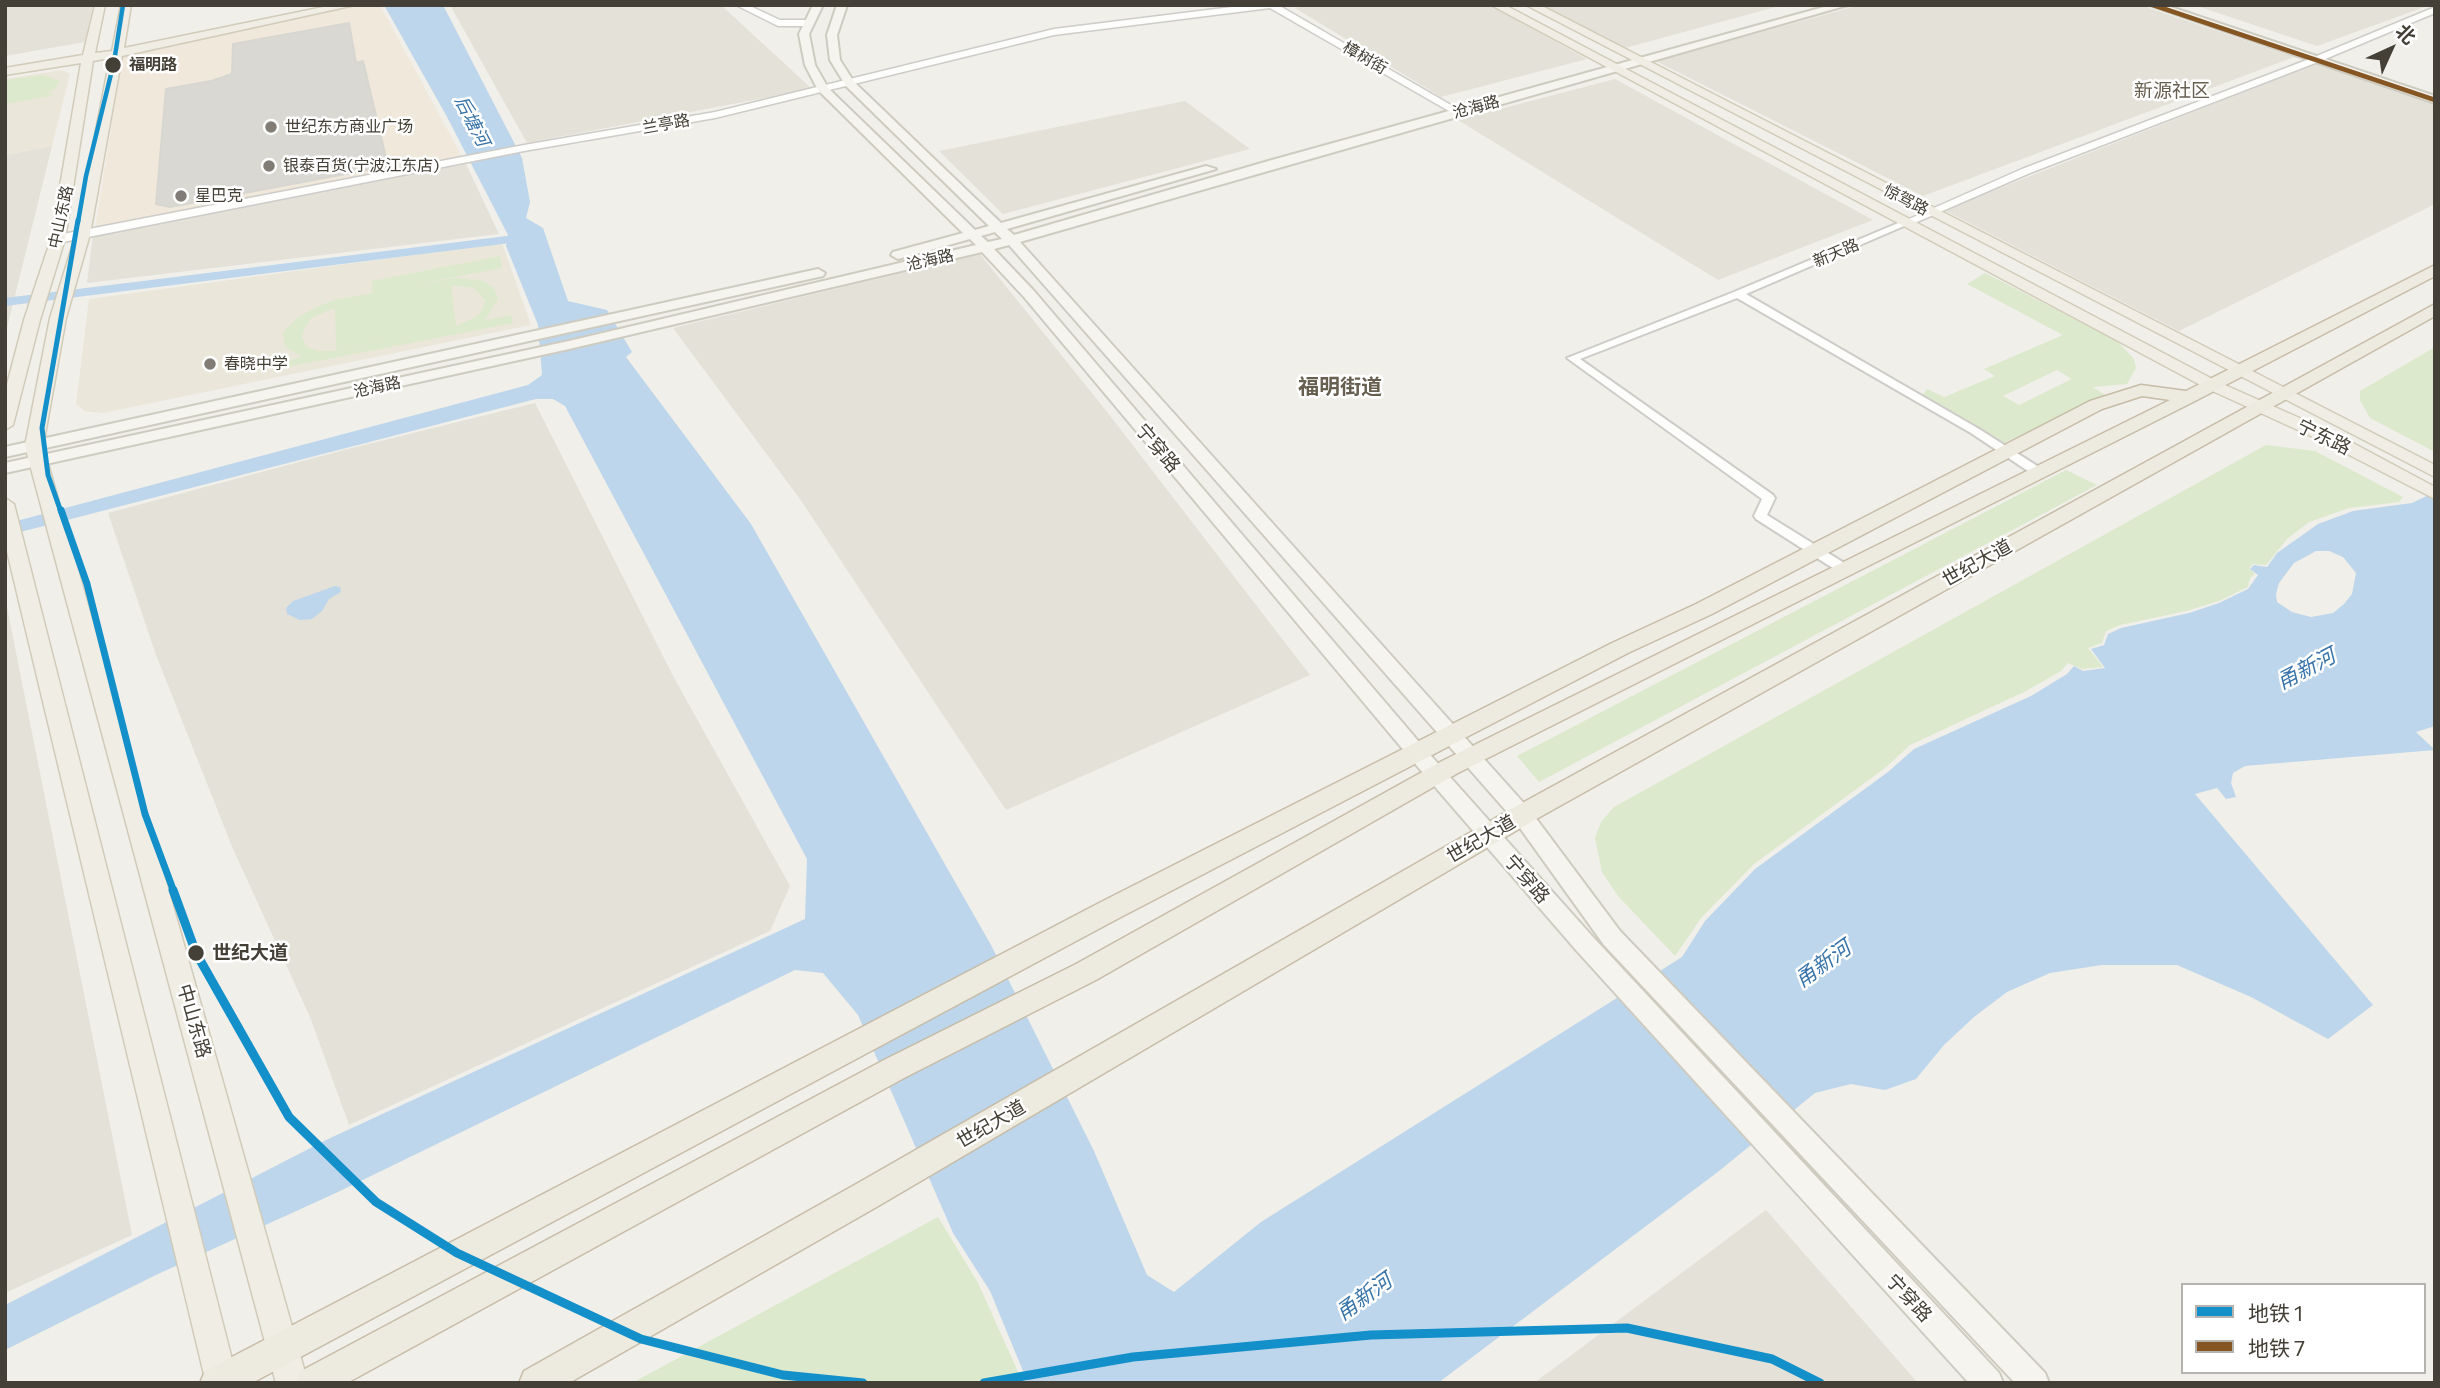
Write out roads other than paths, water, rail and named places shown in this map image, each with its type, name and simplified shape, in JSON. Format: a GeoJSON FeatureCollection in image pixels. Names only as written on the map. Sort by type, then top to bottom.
{"type":"FeatureCollection","features":[{"type":"Feature","properties":{"kind":"highway"},"geometry":{"type":"LineString","coordinates":[[313,1383],[894,1069],[1086,972],[1471,757],[2189,397],[2435,270]]}},
{"type":"Feature","properties":{"kind":"highway","name":"世纪大道"},"geometry":{"type":"LineString","coordinates":[[536,1383],[939,1154],[1488,834],[2435,309]]}},
{"type":"Feature","properties":{"kind":"highway"},"geometry":{"type":"LineString","coordinates":[[220,1382],[1045,945],[1620,648],[1704,609],[2096,404],[2141,390],[2189,397]]}},
{"type":"Feature","properties":{"kind":"main road","name":"中山东路"},"geometry":{"type":"LineString","coordinates":[[5,425],[58,239],[89,54],[100,5]]}},
{"type":"Feature","properties":{"kind":"main road","name":"中山东路"},"geometry":{"type":"LineString","coordinates":[[126,5],[83,234],[58,318],[36,454],[292,1383]]}},
{"type":"Feature","properties":{"kind":"main road"},"geometry":{"type":"LineString","coordinates":[[119,48],[317,5]]}},
{"type":"Feature","properties":{"kind":"main road"},"geometry":{"type":"LineString","coordinates":[[5,72],[350,5]]}},
{"type":"Feature","properties":{"kind":"main road"},"geometry":{"type":"LineString","coordinates":[[818,5],[804,34],[809,57],[823,90],[985,247]]}},
{"type":"Feature","properties":{"kind":"main road"},"geometry":{"type":"LineString","coordinates":[[842,5],[831,35],[835,60],[850,84],[1012,241]]}},
{"type":"Feature","properties":{"kind":"main road","name":"惊驾路"},"geometry":{"type":"LineString","coordinates":[[1496,5],[2212,384]]}},
{"type":"Feature","properties":{"kind":"main road","name":"惊驾路"},"geometry":{"type":"LineString","coordinates":[[1531,5],[2237,372],[2283,393]]}},
{"type":"Feature","properties":{"kind":"main road","name":"沧海路"},"geometry":{"type":"LineString","coordinates":[[5,452],[36,454],[501,360],[640,320],[971,235],[1800,5]]}},
{"type":"Feature","properties":{"kind":"main road","name":"沧海路"},"geometry":{"type":"LineString","coordinates":[[5,468],[36,454],[486,348],[640,320],[1012,241],[1458,112],[1843,5]]}},
{"type":"Feature","properties":{"kind":"main road"},"geometry":{"type":"LineString","coordinates":[[2155,5],[2435,91]]}},
{"type":"Feature","properties":{"kind":"main road"},"geometry":{"type":"LineString","coordinates":[[2176,5],[2435,100]]}},
{"type":"Feature","properties":{"kind":"main road"},"geometry":{"type":"LineString","coordinates":[[5,63],[89,54]]}},
{"type":"Feature","properties":{"kind":"main road","name":"宁穿路"},"geometry":{"type":"LineString","coordinates":[[1012,241],[1522,815],[1612,938],[2035,1383]]}},
{"type":"Feature","properties":{"kind":"main road","name":"宁穿路"},"geometry":{"type":"LineString","coordinates":[[985,247],[1029,295],[1418,754],[1584,943],[1989,1383]]}},
{"type":"Feature","properties":{"kind":"main road","name":"宁东路"},"geometry":{"type":"LineString","coordinates":[[2212,384],[2330,438],[2435,494]]}},
{"type":"Feature","properties":{"kind":"main road","name":"宁东路"},"geometry":{"type":"LineString","coordinates":[[2283,393],[2435,472]]}},
{"type":"Feature","properties":{"kind":"main road"},"geometry":{"type":"LineString","coordinates":[[5,504],[220,1382]]}},
{"type":"Feature","properties":{"kind":"street"},"geometry":{"type":"LineString","coordinates":[[740,5],[778,23],[809,23]]}},
{"type":"Feature","properties":{"kind":"street","name":"兰亭路"},"geometry":{"type":"LineString","coordinates":[[58,239],[511,151],[715,115],[1055,32],[1271,5]]}},
{"type":"Feature","properties":{"kind":"street","name":"樟树街"},"geometry":{"type":"LineString","coordinates":[[1271,5],[1458,112]]}},
{"type":"Feature","properties":{"kind":"street","name":"新天路"},"geometry":{"type":"LineString","coordinates":[[1844,569],[1760,516],[1769,498],[1572,358],[1738,294],[2026,171],[2435,10]]}},
{"type":"Feature","properties":{"kind":"street"},"geometry":{"type":"LineString","coordinates":[[1738,294],[2007,451],[2038,472]]}},
{"type":"Feature","properties":{"kind":"water"},"geometry":{"type":"Polygon","coordinates":[[[384,5],[443,5],[522,158],[530,202],[526,218],[543,228],[568,301],[607,310],[632,352],[626,357],[751,524],[991,945],[1094,1151],[1147,1275],[1174,1292],[1261,1222],[1682,957],[1705,921],[1755,869],[1888,772],[1914,749],[2031,696],[2067,674],[2074,666],[2083,671],[2105,668],[2091,649],[2104,645],[2108,634],[2121,628],[2189,613],[2248,589],[2258,575],[2250,569],[2254,565],[2267,567],[2277,553],[2318,524],[2353,511],[2412,503],[2435,492],[2435,726],[2416,732],[2435,750],[2245,766],[2233,773],[2231,783],[2236,797],[2226,799],[2217,788],[2195,794],[2373,1005],[2328,1039],[2251,997],[2177,965],[2102,965],[2050,973],[2007,992],[1974,1017],[1944,1045],[1916,1079],[1885,1090],[1851,1084],[1815,1093],[1719,1171],[1438,1383],[1028,1383],[990,1291],[953,1233],[858,1015],[823,973],[795,970],[338,1192],[158,1274],[5,1350],[5,1305],[326,1140],[805,919],[807,859],[565,406],[553,399],[536,399],[5,536],[5,524],[528,385],[542,375],[538,325],[506,246],[508,235],[446,115],[384,5]],[[2316,551],[2294,563],[2279,583],[2277,602],[2292,612],[2311,617],[2333,613],[2344,604],[2352,594],[2356,573],[2343,557],[2329,551],[2316,551]]]}},
{"type":"Feature","properties":{"kind":"water"},"geometry":{"type":"Polygon","coordinates":[[[335,586],[340,587],[341,592],[329,599],[322,611],[312,619],[300,620],[287,614],[286,608],[293,601],[335,586]]]}},
{"type":"Feature","properties":{"kind":"waterway"},"geometry":{"type":"LineString","coordinates":[[5,302],[531,237]]}},
{"type":"Feature","properties":{"kind":"metro line","name":"1"},"geometry":{"type":"LineString","coordinates":[[123,5],[114,62],[86,176],[42,428],[48,475],[87,584],[145,814],[196,953],[289,1117],[376,1202],[457,1253],[641,1339],[783,1375],[863,1383]]}},
{"type":"Feature","properties":{"kind":"metro line","name":"7"},"geometry":{"type":"LineString","coordinates":[[2153,5],[2435,100]]}},
{"type":"Feature","properties":{"kind":"metro line","name":"1"},"geometry":{"type":"LineString","coordinates":[[984,1383],[1133,1357],[1371,1335],[1627,1328],[1772,1359],[1820,1383]]}},
{"type":"Feature","properties":{"kind":"place","name":"福明路"},"geometry":{"type":"Point","coordinates":[113,65]}},
{"type":"Feature","properties":{"kind":"place","name":"世纪东方商业广场"},"geometry":{"type":"Point","coordinates":[271,127]}},
{"type":"Feature","properties":{"kind":"place","name":"银泰百货(宁波江东店)"},"geometry":{"type":"Point","coordinates":[269,166]}},
{"type":"Feature","properties":{"kind":"place","name":"星巴克"},"geometry":{"type":"Point","coordinates":[181,196]}},
{"type":"Feature","properties":{"kind":"place","name":"春晓中学"},"geometry":{"type":"Point","coordinates":[210,364]}},
{"type":"Feature","properties":{"kind":"place","name":"世纪大道"},"geometry":{"type":"Point","coordinates":[196,953]}},
{"type":"Feature","properties":{"kind":"district","name":"新源社区"},"geometry":{"type":"Point","coordinates":[2172,91]}},
{"type":"Feature","properties":{"kind":"district","name":"福明街道"},"geometry":{"type":"Point","coordinates":[1340,387]}},
{"type":"Feature","properties":{"kind":"water label","name":"后塘河"},"geometry":{"type":"Point","coordinates":[472,121]}},
{"type":"Feature","properties":{"kind":"water label","name":"甬新河"},"geometry":{"type":"Point","coordinates":[2306,669]}},
{"type":"Feature","properties":{"kind":"water label","name":"甬新河"},"geometry":{"type":"Point","coordinates":[1823,964]}},
{"type":"Feature","properties":{"kind":"water label","name":"甬新河"},"geometry":{"type":"Point","coordinates":[1364,1297]}}]}
